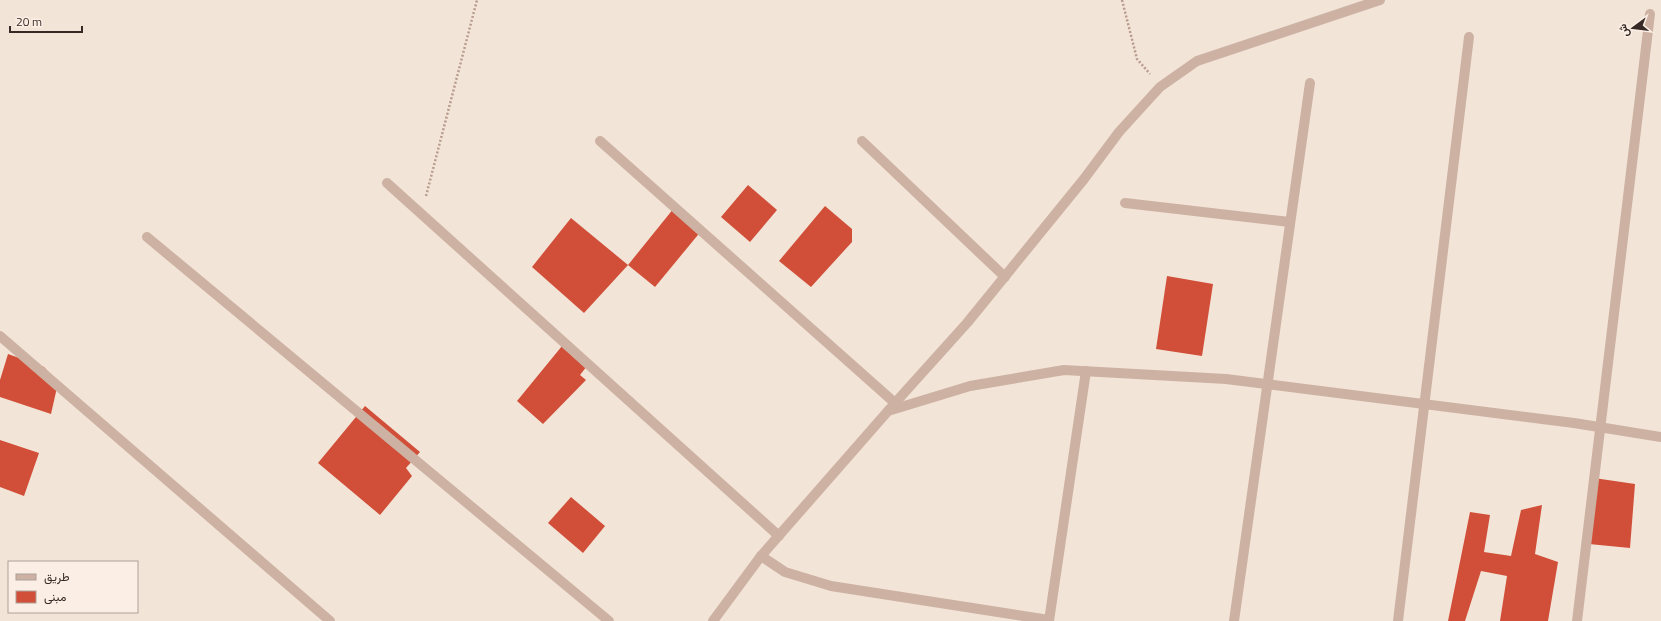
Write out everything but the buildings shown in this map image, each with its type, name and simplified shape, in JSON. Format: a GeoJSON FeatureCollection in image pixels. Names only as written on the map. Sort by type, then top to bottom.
{"type":"FeatureCollection","features":[{"type":"Feature","properties":{"kind":"street"},"geometry":{"type":"LineString","coordinates":[[712,621],[761,556],[895,403],[968,323],[1084,179],[1119,132],[1160,87],[1197,61],[1380,0]]}},
{"type":"Feature","properties":{"kind":"street"},"geometry":{"type":"LineString","coordinates":[[1577,621],[1650,14]]}},
{"type":"Feature","properties":{"kind":"street"},"geometry":{"type":"LineString","coordinates":[[1398,621],[1469,37]]}},
{"type":"Feature","properties":{"kind":"street"},"geometry":{"type":"LineString","coordinates":[[1234,621],[1310,83]]}},
{"type":"Feature","properties":{"kind":"street"},"geometry":{"type":"LineString","coordinates":[[600,141],[895,403]]}},
{"type":"Feature","properties":{"kind":"street"},"geometry":{"type":"LineString","coordinates":[[862,141],[1005,276]]}},
{"type":"Feature","properties":{"kind":"street"},"geometry":{"type":"LineString","coordinates":[[387,183],[779,536]]}},
{"type":"Feature","properties":{"kind":"street"},"geometry":{"type":"LineString","coordinates":[[1125,203],[1290,222]]}},
{"type":"Feature","properties":{"kind":"street"},"geometry":{"type":"LineString","coordinates":[[147,237],[609,621]]}},
{"type":"Feature","properties":{"kind":"street"},"geometry":{"type":"LineString","coordinates":[[0,336],[330,621]]}},
{"type":"Feature","properties":{"kind":"street"},"geometry":{"type":"LineString","coordinates":[[888,411],[970,386],[1064,370],[1226,379],[1424,404],[1661,437]]}},
{"type":"Feature","properties":{"kind":"street"},"geometry":{"type":"LineString","coordinates":[[761,556],[786,572],[831,586],[1049,620],[1086,371]]}},
{"type":"Feature","properties":{"kind":"path"},"geometry":{"type":"LineString","coordinates":[[421,214],[477,0]]}},
{"type":"Feature","properties":{"kind":"path"},"geometry":{"type":"LineString","coordinates":[[1122,0],[1137,59],[1160,87]]}}]}
